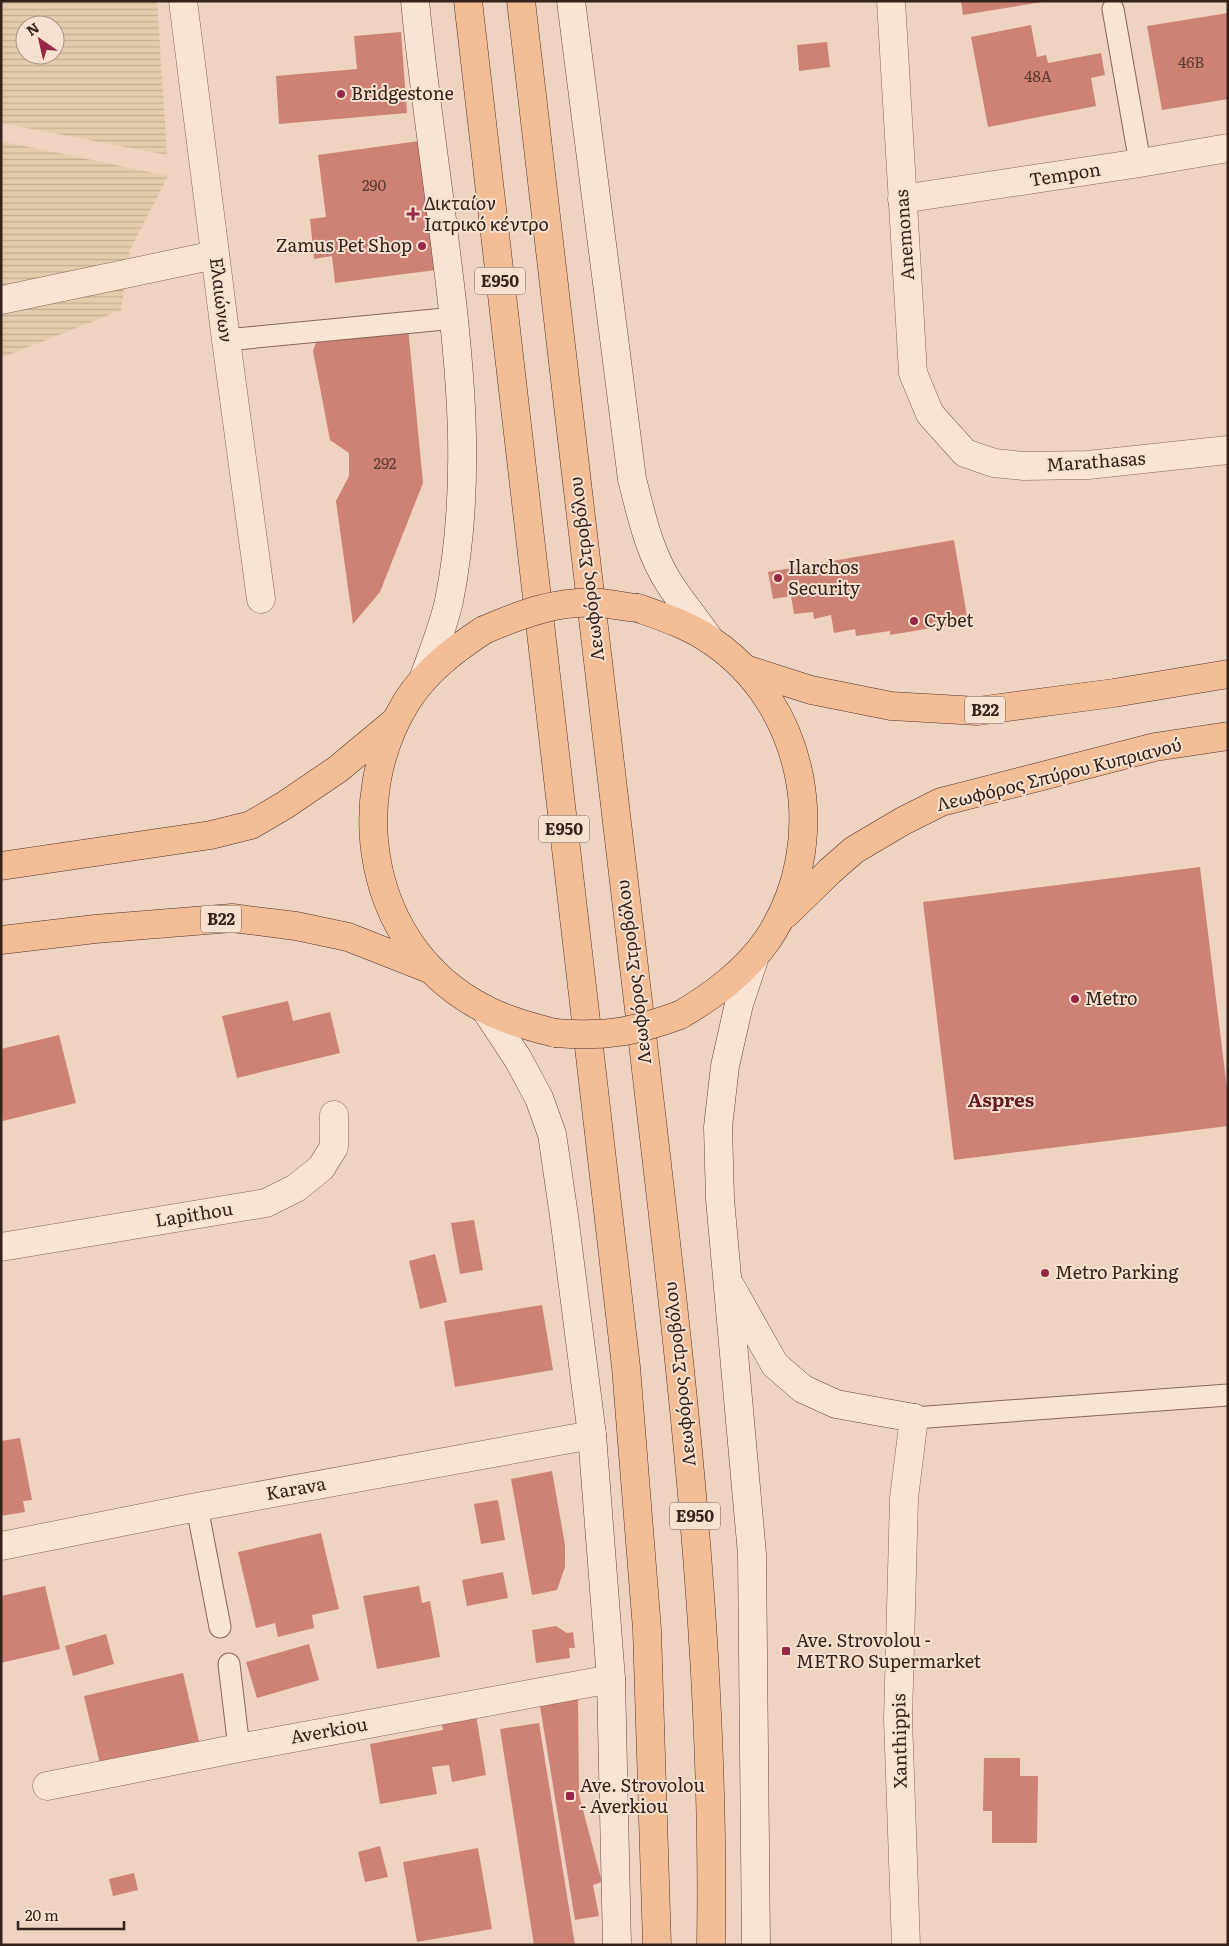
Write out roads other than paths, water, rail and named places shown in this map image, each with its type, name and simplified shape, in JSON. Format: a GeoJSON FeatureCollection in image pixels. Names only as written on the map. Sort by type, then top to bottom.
{"type":"FeatureCollection","features":[{"type":"Feature","properties":{"kind":"main road","name":"E950"},"geometry":{"type":"LineString","coordinates":[[468,1],[626,1367],[647,1629],[657,1945]]}},
{"type":"Feature","properties":{"kind":"main road","name":"Λεωφόρος Στροβόλου"},"geometry":{"type":"LineString","coordinates":[[521,1],[693,1486],[703,1633],[709,1766],[711,1945]]}},
{"type":"Feature","properties":{"kind":"main road"},"geometry":{"type":"LineString","coordinates":[[598,603],[638,608],[675,621],[710,640],[745,669],[760,687],[777,713],[790,741],[799,770],[804,800],[804,831],[800,862],[792,892],[779,920],[755,956],[733,980],[707,999],[680,1015],[650,1026],[619,1033],[587,1035],[555,1033],[524,1026],[485,1009],[452,988],[416,951],[399,924],[385,895],[376,864],[372,832],[373,800],[378,768],[395,722],[423,680],[452,652],[484,630],[520,614],[559,605],[598,603]]}},
{"type":"Feature","properties":{"kind":"main road","name":"B22"},"geometry":{"type":"LineString","coordinates":[[745,669],[812,690],[891,706],[978,711],[1114,693],[1228,674]]}},
{"type":"Feature","properties":{"kind":"main road"},"geometry":{"type":"LineString","coordinates":[[1,866],[211,835],[251,824],[285,805],[338,769],[395,722]]}},
{"type":"Feature","properties":{"kind":"main road","name":"Λεωφόρος Σπύρου Κυπριανού"},"geometry":{"type":"LineString","coordinates":[[779,920],[854,850],[903,821],[941,802],[1155,747],[1228,736]]}},
{"type":"Feature","properties":{"kind":"main road","name":"B22"},"geometry":{"type":"LineString","coordinates":[[1,940],[96,929],[232,918],[296,926],[348,937],[433,970]]}},
{"type":"Feature","properties":{"kind":"street","name":"Ελαιώνων"},"geometry":{"type":"LineString","coordinates":[[183,1],[261,599]]}},
{"type":"Feature","properties":{"kind":"street","name":"E950"},"geometry":{"type":"LineString","coordinates":[[414,1],[455,318],[463,438],[462,501],[455,563],[448,603],[423,680]]}},
{"type":"Feature","properties":{"kind":"street"},"geometry":{"type":"LineString","coordinates":[[571,1],[632,478],[642,520],[654,555],[669,583],[710,640]]}},
{"type":"Feature","properties":{"kind":"street","name":"Anemonas"},"geometry":{"type":"LineString","coordinates":[[891,1],[913,373],[930,414],[965,453]]}},
{"type":"Feature","properties":{"kind":"street","name":"Tempon"},"geometry":{"type":"LineString","coordinates":[[902,200],[1228,148]]}},
{"type":"Feature","properties":{"kind":"street"},"geometry":{"type":"LineString","coordinates":[[1,300],[215,255]]}},
{"type":"Feature","properties":{"kind":"street","name":"Marathasas"},"geometry":{"type":"LineString","coordinates":[[965,453],[994,463],[1024,466],[1088,465],[1228,450]]}},
{"type":"Feature","properties":{"kind":"street"},"geometry":{"type":"LineString","coordinates":[[755,956],[739,1004],[725,1066],[718,1127],[720,1199],[752,1554],[756,1945]]}},
{"type":"Feature","properties":{"kind":"street"},"geometry":{"type":"LineString","coordinates":[[485,1009],[518,1059],[539,1098],[552,1134],[592,1435],[611,1679],[617,1945]]}},
{"type":"Feature","properties":{"kind":"street","name":"Lapithou"},"geometry":{"type":"LineString","coordinates":[[1,1247],[266,1203],[296,1188],[320,1168],[334,1147],[334,1115]]}},
{"type":"Feature","properties":{"kind":"street"},"geometry":{"type":"LineString","coordinates":[[727,1279],[775,1364],[803,1389],[836,1404],[914,1418]]}},
{"type":"Feature","properties":{"kind":"street","name":"Xanthippis"},"geometry":{"type":"LineString","coordinates":[[906,1945],[898,1719],[904,1498],[914,1418]]}},
{"type":"Feature","properties":{"kind":"street","name":"Karava"},"geometry":{"type":"LineString","coordinates":[[1,1546],[198,1507],[592,1435]]}},
{"type":"Feature","properties":{"kind":"street","name":"Averkiou"},"geometry":{"type":"LineString","coordinates":[[47,1786],[611,1679]]}},
{"type":"Feature","properties":{"kind":"lane"},"geometry":{"type":"LineString","coordinates":[[1113,9],[1140,163]]}},
{"type":"Feature","properties":{"kind":"lane"},"geometry":{"type":"LineString","coordinates":[[226,340],[455,318]]}},
{"type":"Feature","properties":{"kind":"lane"},"geometry":{"type":"LineString","coordinates":[[914,1418],[1228,1395]]}},
{"type":"Feature","properties":{"kind":"lane"},"geometry":{"type":"LineString","coordinates":[[198,1507],[220,1627]]}},
{"type":"Feature","properties":{"kind":"lane"},"geometry":{"type":"LineString","coordinates":[[229,1664],[240,1748]]}},
{"type":"Feature","properties":{"kind":"place","name":"Bridgestone"},"geometry":{"type":"Point","coordinates":[341,94]}},
{"type":"Feature","properties":{"kind":"place","name":"Δικταίον Ιατρικό κέντρο"},"geometry":{"type":"Point","coordinates":[413,214]}},
{"type":"Feature","properties":{"kind":"place","name":"Zamus Pet Shop"},"geometry":{"type":"Point","coordinates":[422,246]}},
{"type":"Feature","properties":{"kind":"place","name":"Ilarchos Security"},"geometry":{"type":"Point","coordinates":[778,578]}},
{"type":"Feature","properties":{"kind":"place","name":"Cybet"},"geometry":{"type":"Point","coordinates":[914,621]}},
{"type":"Feature","properties":{"kind":"place","name":"Metro"},"geometry":{"type":"Point","coordinates":[1075,999]}},
{"type":"Feature","properties":{"kind":"place","name":"Metro Parking"},"geometry":{"type":"Point","coordinates":[1045,1273]}},
{"type":"Feature","properties":{"kind":"place","name":"Ave. Strovolou - METRO Supermarket"},"geometry":{"type":"Point","coordinates":[786,1651]}},
{"type":"Feature","properties":{"kind":"place","name":"Ave. Strovolou - Averkiou"},"geometry":{"type":"Point","coordinates":[570,1796]}},
{"type":"Feature","properties":{"kind":"district","name":"Aspres"},"geometry":{"type":"Point","coordinates":[1001,1100]}}]}
